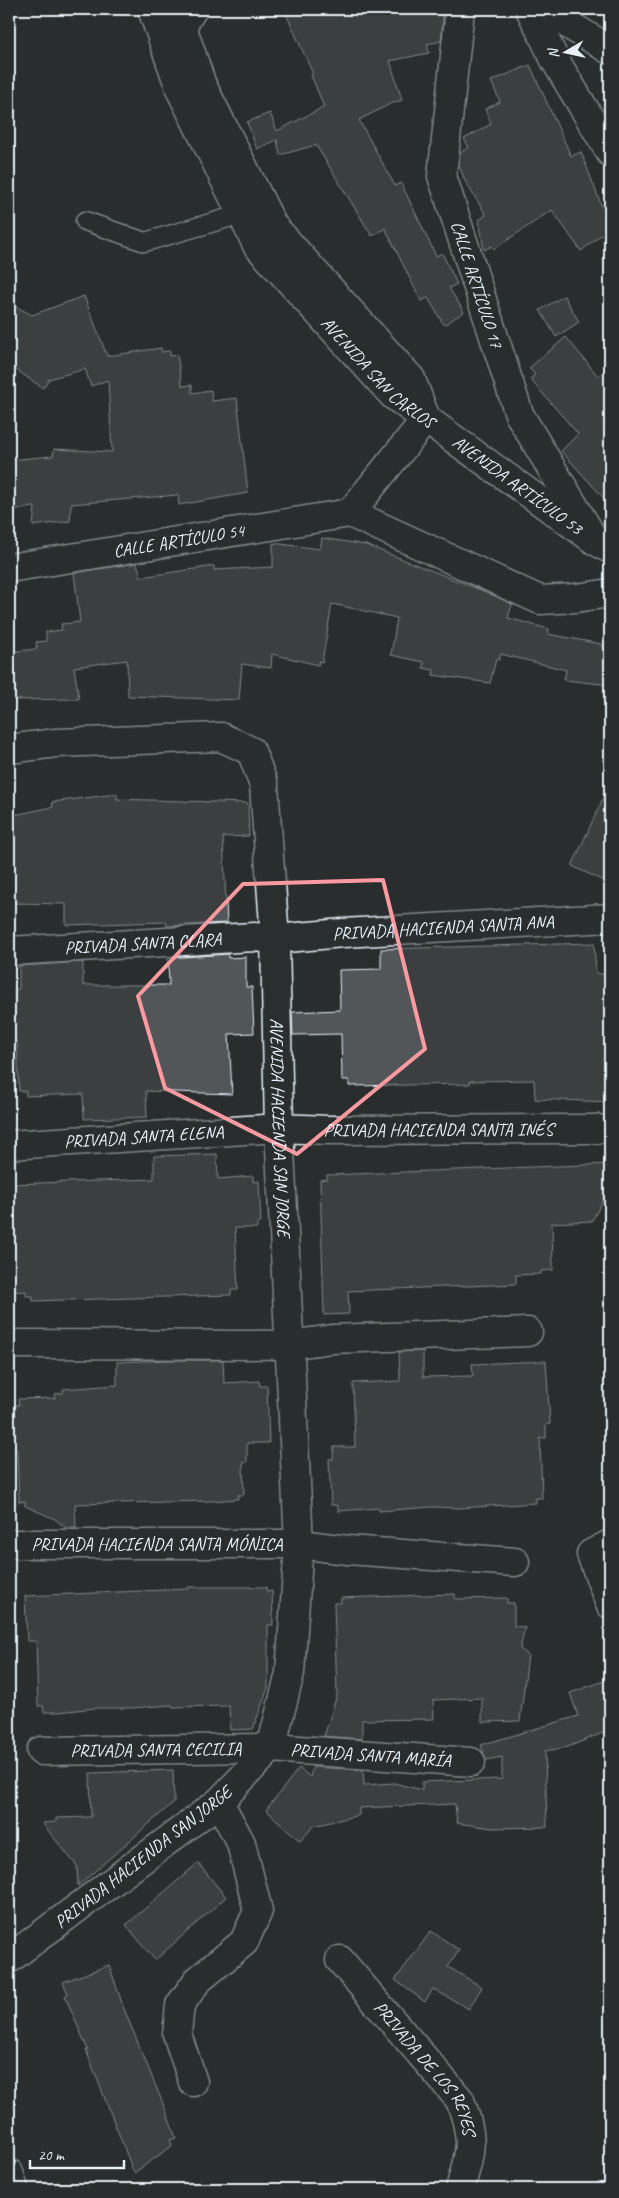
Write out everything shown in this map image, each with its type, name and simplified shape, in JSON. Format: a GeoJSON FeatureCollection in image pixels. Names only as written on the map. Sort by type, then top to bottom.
{"type":"FeatureCollection","features":[{"type":"Feature","properties":{"kind":"street","name":"CALLE ARTÍCULO 17"},"geometry":{"type":"LineString","coordinates":[[460,9],[442,176],[519,414],[602,545]]}},
{"type":"Feature","properties":{"kind":"street"},"geometry":{"type":"LineString","coordinates":[[530,9],[554,60],[610,152]]}},
{"type":"Feature","properties":{"kind":"street"},"geometry":{"type":"LineString","coordinates":[[543,9],[610,50]]}},
{"type":"Feature","properties":{"kind":"street","name":"AVENIDA SAN CARLOS"},"geometry":{"type":"LineString","coordinates":[[166,14],[181,91],[257,245],[394,396],[426,419]]}},
{"type":"Feature","properties":{"kind":"street","name":"AVENIDA SAN CARLOS"},"geometry":{"type":"LineString","coordinates":[[166,14],[273,226],[412,379],[426,419]]}},
{"type":"Feature","properties":{"kind":"street","name":"AVENIDA ARTÍCULO 53"},"geometry":{"type":"LineString","coordinates":[[426,419],[602,545]]}},
{"type":"Feature","properties":{"kind":"street"},"geometry":{"type":"LineString","coordinates":[[426,419],[350,513],[540,600],[576,598],[610,593]]}},
{"type":"Feature","properties":{"kind":"street","name":"CALLE ARTÍCULO 54"},"geometry":{"type":"LineString","coordinates":[[9,568],[350,513]]}},
{"type":"Feature","properties":{"kind":"street","name":"AVENIDA HACIENDA SAN JORGE"},"geometry":{"type":"LineString","coordinates":[[9,749],[56,743],[221,738],[251,751],[264,785],[275,939],[279,1128],[299,1544],[290,1673],[271,1748]]}},
{"type":"Feature","properties":{"kind":"street","name":"PRIVADA HACIENDA SANTA ANA"},"geometry":{"type":"LineString","coordinates":[[275,939],[610,918]]}},
{"type":"Feature","properties":{"kind":"street","name":"PRIVADA SANTA CLARA"},"geometry":{"type":"LineString","coordinates":[[9,951],[254,937],[275,939]]}},
{"type":"Feature","properties":{"kind":"street","name":"PRIVADA HACIENDA SANTA INÉS"},"geometry":{"type":"LineString","coordinates":[[279,1128],[328,1130],[598,1129]]}},
{"type":"Feature","properties":{"kind":"street","name":"PRIVADA SANTA ELENA"},"geometry":{"type":"LineString","coordinates":[[9,1145],[279,1128]]}},
{"type":"Feature","properties":{"kind":"street"},"geometry":{"type":"LineString","coordinates":[[9,1344],[289,1345],[332,1339],[528,1332]]}},
{"type":"Feature","properties":{"kind":"street","name":"PRIVADA HACIENDA SANTA MÓNICA"},"geometry":{"type":"LineString","coordinates":[[16,1544],[299,1544],[348,1550],[515,1562]]}},
{"type":"Feature","properties":{"kind":"street"},"geometry":{"type":"LineString","coordinates":[[601,1549],[610,1604]]}},
{"type":"Feature","properties":{"kind":"street","name":"PRIVADA SANTA CECILIA"},"geometry":{"type":"LineString","coordinates":[[41,1752],[271,1748]]}},
{"type":"Feature","properties":{"kind":"street","name":"PRIVADA SANTA MARÍA"},"geometry":{"type":"LineString","coordinates":[[271,1748],[471,1762]]}},
{"type":"Feature","properties":{"kind":"street","name":"PRIVADA HACIENDA SAN JORGE"},"geometry":{"type":"LineString","coordinates":[[9,1960],[219,1802],[271,1748]]}},
{"type":"Feature","properties":{"kind":"street"},"geometry":{"type":"LineString","coordinates":[[193,2082],[178,2034],[180,2005],[198,1981],[244,1942],[258,1911],[241,1843],[219,1802]]}},
{"type":"Feature","properties":{"kind":"street","name":"PRIVADA DE LOS REYES"},"geometry":{"type":"LineString","coordinates":[[340,1960],[460,2100],[469,2124],[471,2151],[460,2189]]}},
{"type":"Feature","properties":{"kind":"street"},"geometry":{"type":"LineString","coordinates":[[9,2173],[14,2189]]}},
{"type":"Feature","properties":{"kind":"lane"},"geometry":{"type":"LineString","coordinates":[[166,14],[199,9]]}},
{"type":"Feature","properties":{"kind":"lane"},"geometry":{"type":"LineString","coordinates":[[84,221],[145,242],[242,214]]}},
{"type":"Feature","properties":{"kind":"highlighted area"},"geometry":{"type":"Polygon","coordinates":[[[383,880],[425,1049],[297,1154],[165,1088],[138,996],[243,884],[383,880]]]}},
{"type":"Feature","properties":{"kind":"building"},"geometry":{"type":"Polygon","coordinates":[[[284,9],[441,9],[443,20],[441,41],[427,44],[429,53],[390,61],[402,100],[359,120],[395,186],[401,183],[436,256],[442,253],[457,284],[449,288],[464,312],[444,325],[428,298],[421,301],[385,228],[372,236],[316,145],[280,155],[277,140],[257,149],[247,122],[270,113],[277,131],[324,107],[311,75],[313,74],[284,9]]]}},
{"type":"Feature","properties":{"kind":"building"},"geometry":{"type":"Polygon","coordinates":[[[530,65],[571,156],[581,152],[610,228],[581,251],[552,210],[494,249],[492,246],[484,250],[479,220],[486,215],[465,181],[459,165],[460,153],[469,147],[464,139],[491,124],[485,109],[500,102],[491,81],[530,65]]]}},
{"type":"Feature","properties":{"kind":"building"},"geometry":{"type":"Polygon","coordinates":[[[84,296],[107,356],[161,348],[162,352],[170,351],[170,356],[177,355],[182,386],[192,385],[192,393],[211,390],[212,401],[237,398],[248,493],[179,505],[178,495],[71,504],[70,521],[33,526],[35,507],[9,510],[9,460],[53,456],[54,449],[112,452],[108,380],[91,386],[85,369],[49,379],[43,388],[9,365],[9,303],[32,315],[84,296]]]}},
{"type":"Feature","properties":{"kind":"building"},"geometry":{"type":"Polygon","coordinates":[[[564,296],[579,322],[556,337],[540,310],[564,296]]]}},
{"type":"Feature","properties":{"kind":"building"},"geometry":{"type":"Polygon","coordinates":[[[566,337],[598,376],[610,366],[610,505],[561,451],[578,434],[530,379],[535,375],[529,368],[566,337]]]}},
{"type":"Feature","properties":{"kind":"building"},"geometry":{"type":"Polygon","coordinates":[[[322,538],[366,545],[512,604],[508,618],[549,629],[548,634],[601,644],[601,646],[610,648],[610,685],[564,680],[566,670],[501,654],[499,660],[496,659],[490,683],[433,675],[434,670],[423,668],[424,662],[391,655],[397,618],[332,604],[322,662],[319,661],[318,665],[272,654],[271,668],[242,664],[239,700],[128,696],[127,660],[74,667],[79,699],[9,700],[9,652],[37,649],[36,642],[46,641],[46,632],[62,630],[61,624],[80,622],[74,573],[137,563],[141,577],[214,566],[214,570],[273,567],[273,543],[320,549],[322,538]]]}},
{"type":"Feature","properties":{"kind":"building"},"geometry":{"type":"Polygon","coordinates":[[[610,783],[610,884],[572,866],[610,783]]]}},
{"type":"Feature","properties":{"kind":"building"},"geometry":{"type":"Polygon","coordinates":[[[117,794],[117,799],[248,803],[249,836],[223,837],[227,923],[167,926],[166,922],[66,925],[66,904],[9,903],[9,816],[53,807],[52,802],[117,794]]]}},
{"type":"Feature","properties":{"kind":"building"},"geometry":{"type":"Polygon","coordinates":[[[594,943],[596,973],[610,976],[610,1102],[535,1099],[534,1080],[470,1081],[470,1084],[349,1086],[349,1080],[342,1080],[341,1034],[293,1035],[292,1012],[340,1010],[339,970],[381,969],[381,949],[594,943]]]}},
{"type":"Feature","properties":{"kind":"building"},"geometry":{"type":"Polygon","coordinates":[[[228,954],[228,958],[246,957],[246,987],[252,987],[254,1033],[229,1034],[232,1094],[146,1091],[147,1117],[84,1119],[83,1094],[26,1096],[26,1091],[19,1091],[17,1041],[9,1041],[9,989],[19,989],[19,966],[83,962],[83,985],[169,985],[168,958],[228,954]]]}},
{"type":"Feature","properties":{"kind":"building"},"geometry":{"type":"Polygon","coordinates":[[[217,1154],[218,1179],[253,1176],[253,1182],[259,1181],[261,1223],[257,1223],[257,1228],[235,1228],[238,1290],[231,1290],[231,1295],[33,1301],[33,1296],[26,1296],[26,1291],[9,1292],[9,1189],[12,1189],[12,1184],[154,1179],[154,1156],[217,1154]]]}},
{"type":"Feature","properties":{"kind":"building"},"geometry":{"type":"Polygon","coordinates":[[[610,1164],[610,1186],[592,1221],[552,1223],[553,1270],[541,1271],[541,1274],[516,1275],[516,1284],[348,1291],[349,1314],[324,1315],[320,1180],[327,1179],[327,1175],[610,1164]]]}},
{"type":"Feature","properties":{"kind":"building"},"geometry":{"type":"Polygon","coordinates":[[[423,1351],[423,1377],[473,1376],[472,1364],[546,1361],[550,1424],[546,1425],[546,1438],[540,1438],[542,1498],[536,1498],[536,1503],[379,1511],[379,1508],[338,1511],[338,1505],[331,1505],[329,1459],[333,1459],[334,1447],[355,1447],[353,1383],[400,1381],[399,1352],[423,1351]]]}},
{"type":"Feature","properties":{"kind":"building"},"geometry":{"type":"Polygon","coordinates":[[[223,1360],[224,1383],[259,1381],[260,1386],[267,1386],[269,1443],[247,1443],[247,1462],[243,1463],[244,1495],[238,1495],[238,1499],[210,1501],[75,1504],[76,1528],[66,1528],[55,1519],[25,1506],[25,1501],[19,1502],[17,1450],[9,1450],[9,1405],[19,1405],[18,1399],[55,1398],[55,1394],[63,1393],[63,1389],[117,1385],[117,1362],[223,1360]]]}},
{"type":"Feature","properties":{"kind":"building"},"geometry":{"type":"Polygon","coordinates":[[[188,1587],[266,1587],[267,1592],[272,1591],[273,1625],[268,1625],[268,1688],[253,1729],[230,1730],[229,1706],[172,1707],[172,1705],[44,1712],[43,1706],[38,1706],[36,1641],[27,1641],[25,1596],[188,1589],[188,1587]]]}},
{"type":"Feature","properties":{"kind":"building"},"geometry":{"type":"Polygon","coordinates":[[[455,1594],[455,1599],[507,1598],[507,1603],[514,1603],[514,1626],[525,1627],[520,1649],[528,1655],[520,1721],[482,1722],[482,1698],[433,1700],[434,1719],[362,1720],[362,1739],[324,1736],[337,1695],[334,1603],[341,1603],[341,1598],[455,1594]]]}},
{"type":"Feature","properties":{"kind":"building"},"geometry":{"type":"Polygon","coordinates":[[[610,1679],[610,1730],[568,1747],[545,1751],[547,1827],[492,1828],[457,1823],[455,1804],[359,1808],[359,1815],[314,1826],[300,1841],[266,1810],[299,1768],[310,1777],[313,1767],[363,1770],[364,1785],[394,1783],[422,1790],[422,1782],[502,1779],[502,1757],[486,1760],[481,1745],[578,1716],[570,1693],[610,1679]]]}},
{"type":"Feature","properties":{"kind":"building"},"geometry":{"type":"Polygon","coordinates":[[[173,1770],[174,1802],[78,1886],[77,1866],[42,1823],[56,1822],[56,1818],[91,1817],[90,1773],[173,1770]]]}},
{"type":"Feature","properties":{"kind":"building"},"geometry":{"type":"Polygon","coordinates":[[[198,1863],[226,1897],[155,1960],[126,1925],[198,1863]]]}},
{"type":"Feature","properties":{"kind":"building"},"geometry":{"type":"Polygon","coordinates":[[[431,1931],[459,1950],[448,1967],[482,1987],[469,2009],[433,1989],[425,2002],[395,1980],[431,1931]]]}},
{"type":"Feature","properties":{"kind":"building"},"geometry":{"type":"Polygon","coordinates":[[[109,1965],[124,2009],[176,2138],[170,2140],[172,2146],[134,2173],[86,2050],[88,2050],[65,1996],[68,1994],[63,1982],[109,1965]]]}}]}
